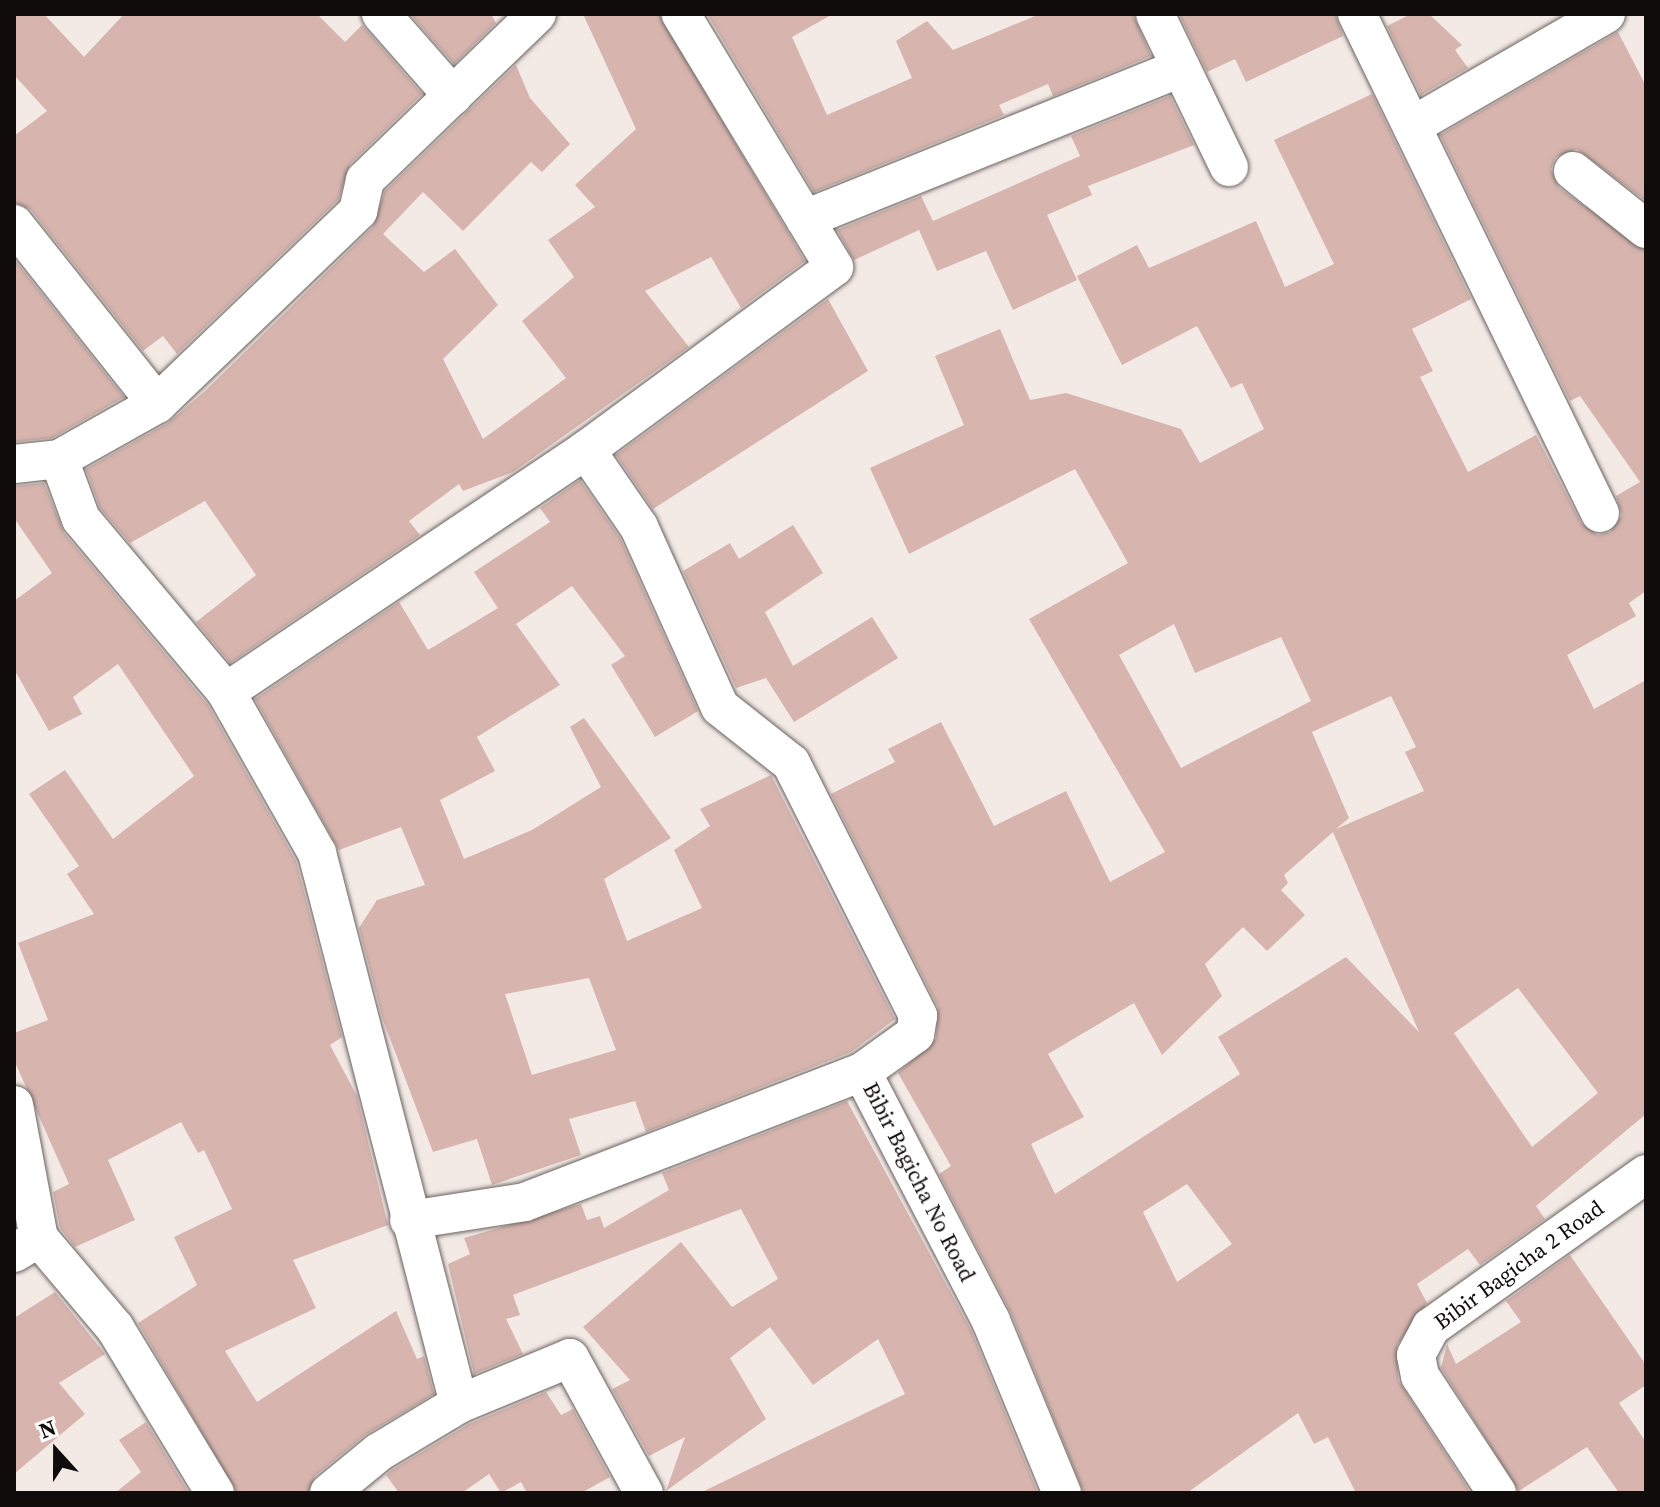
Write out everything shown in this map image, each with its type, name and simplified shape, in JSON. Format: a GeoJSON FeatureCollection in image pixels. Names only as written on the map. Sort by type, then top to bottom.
{"type":"FeatureCollection","features":[{"type":"Feature","properties":{"kind":"street"},"geometry":{"type":"LineString","coordinates":[[381,14],[453,96]]}},
{"type":"Feature","properties":{"kind":"street"},"geometry":{"type":"LineString","coordinates":[[14,464],[59,459],[157,404],[358,211],[365,180],[537,14]]}},
{"type":"Feature","properties":{"kind":"street"},"geometry":{"type":"LineString","coordinates":[[226,692],[586,450],[834,267],[681,14]]}},
{"type":"Feature","properties":{"kind":"street"},"geometry":{"type":"LineString","coordinates":[[1155,14],[1229,167]]}},
{"type":"Feature","properties":{"kind":"street"},"geometry":{"type":"LineString","coordinates":[[1357,14],[1600,513]]}},
{"type":"Feature","properties":{"kind":"street"},"geometry":{"type":"LineString","coordinates":[[1412,126],[1606,14]]}},
{"type":"Feature","properties":{"kind":"street"},"geometry":{"type":"LineString","coordinates":[[805,219],[1181,68]]}},
{"type":"Feature","properties":{"kind":"street"},"geometry":{"type":"LineString","coordinates":[[1573,171],[1646,229]]}},
{"type":"Feature","properties":{"kind":"street"},"geometry":{"type":"LineString","coordinates":[[14,224],[157,404]]}},
{"type":"Feature","properties":{"kind":"street","name":"Bibir Bagicha No Road"},"geometry":{"type":"LineString","coordinates":[[586,450],[639,527],[720,707],[791,763],[918,1016],[915,1034],[862,1072],[991,1321],[1062,1493]]}},
{"type":"Feature","properties":{"kind":"street"},"geometry":{"type":"LineString","coordinates":[[59,459],[81,519],[226,692],[317,853],[409,1220],[459,1404]]}},
{"type":"Feature","properties":{"kind":"street"},"geometry":{"type":"LineString","coordinates":[[409,1220],[525,1202],[862,1072]]}},
{"type":"Feature","properties":{"kind":"street"},"geometry":{"type":"LineString","coordinates":[[14,1105],[26,1245],[115,1328],[215,1493]]}},
{"type":"Feature","properties":{"kind":"street","name":"Bibir Bagicha 2 Road"},"geometry":{"type":"LineString","coordinates":[[1497,1493],[1420,1376],[1416,1355],[1431,1327],[1646,1174]]}},
{"type":"Feature","properties":{"kind":"street"},"geometry":{"type":"LineString","coordinates":[[329,1493],[379,1452],[459,1404],[570,1358],[644,1493]]}},
{"type":"Feature","properties":{"kind":"building"},"geometry":{"type":"Polygon","coordinates":[[[14,14],[44,14],[84,57],[124,14],[317,14],[345,42],[362,25],[422,94],[350,164],[338,200],[177,354],[163,336],[143,351],[31,210],[14,202],[14,136],[47,111],[14,75],[14,14]]]}},
{"type":"Feature","properties":{"kind":"building"},"geometry":{"type":"Polygon","coordinates":[[[410,14],[491,14],[496,23],[454,64],[410,14]]]}},
{"type":"Feature","properties":{"kind":"building"},"geometry":{"type":"Polygon","coordinates":[[[583,14],[659,14],[805,261],[741,308],[711,257],[645,291],[689,347],[513,472],[463,491],[459,484],[409,521],[420,535],[230,663],[196,622],[256,575],[205,501],[130,543],[100,508],[86,469],[168,423],[204,392],[373,227],[385,191],[516,65],[530,98],[570,144],[542,172],[531,162],[463,231],[423,192],[383,234],[424,272],[455,249],[498,305],[443,359],[483,439],[566,378],[522,321],[574,277],[548,240],[595,207],[575,185],[636,129],[583,14]]]}},
{"type":"Feature","properties":{"kind":"building"},"geometry":{"type":"Polygon","coordinates":[[[707,14],[833,14],[792,37],[827,115],[912,78],[896,41],[927,21],[953,50],[1040,14],[1133,14],[1151,56],[1053,96],[1048,84],[999,105],[1004,115],[814,192],[707,14]]]}},
{"type":"Feature","properties":{"kind":"building"},"geometry":{"type":"Polygon","coordinates":[[[1179,14],[1335,14],[1343,36],[1246,82],[1235,59],[1207,72],[1179,14]]]}},
{"type":"Feature","properties":{"kind":"building"},"geometry":{"type":"Polygon","coordinates":[[[1411,14],[1429,14],[1462,45],[1455,50],[1468,68],[1421,95],[1387,26],[1411,14]]]}},
{"type":"Feature","properties":{"kind":"building"},"geometry":{"type":"Polygon","coordinates":[[[1618,32],[1646,86],[1646,201],[1577,149],[1556,157],[1551,169],[1559,188],[1646,250],[1646,591],[1629,603],[1636,616],[1567,655],[1594,709],[1646,680],[1646,1114],[1536,1206],[1545,1219],[1480,1265],[1468,1249],[1417,1284],[1427,1303],[1397,1345],[1398,1380],[1471,1493],[1356,1493],[1328,1437],[1314,1444],[1298,1413],[1187,1493],[1084,1493],[1011,1313],[939,1174],[951,1166],[898,1073],[936,1039],[938,1007],[831,794],[895,762],[888,749],[941,722],[994,826],[1066,791],[1110,882],[1165,852],[1029,619],[1128,563],[1075,469],[909,554],[870,468],[964,425],[935,356],[1000,329],[1030,400],[1066,393],[1181,429],[1200,463],[1264,429],[1242,383],[1231,388],[1197,326],[1122,365],[1077,276],[1137,245],[1149,268],[1256,221],[1285,287],[1334,264],[1274,140],[1372,94],[1471,299],[1412,329],[1433,371],[1420,377],[1468,472],[1536,435],[1581,523],[1598,535],[1610,532],[1622,515],[1616,496],[1640,482],[1580,396],[1570,401],[1440,135],[1618,32]],[[1174,624],[1119,655],[1181,768],[1311,701],[1281,637],[1195,673],[1174,624]],[[1391,696],[1312,732],[1349,818],[1336,829],[1424,791],[1405,752],[1416,747],[1391,696]],[[1333,832],[1284,875],[1288,883],[1281,890],[1305,915],[1267,951],[1243,927],[1205,964],[1222,996],[1162,1055],[1134,1003],[1048,1054],[1084,1117],[1031,1144],[1055,1194],[1240,1074],[1218,1037],[1346,957],[1419,1032],[1333,832]],[[1518,988],[1454,1033],[1532,1147],[1598,1093],[1518,988]],[[1187,1184],[1143,1212],[1177,1282],[1232,1244],[1187,1184]]]}},
{"type":"Feature","properties":{"kind":"building"},"geometry":{"type":"Polygon","coordinates":[[[1170,96],[1194,145],[1088,186],[1092,195],[1047,215],[1077,280],[1013,310],[986,251],[937,271],[919,230],[854,260],[837,230],[921,196],[933,221],[1080,156],[1071,136],[1170,96]]]}},
{"type":"Feature","properties":{"kind":"building"},"geometry":{"type":"Polygon","coordinates":[[[14,259],[124,397],[52,438],[14,442],[14,259]]]}},
{"type":"Feature","properties":{"kind":"building"},"geometry":{"type":"Polygon","coordinates":[[[828,299],[868,371],[653,509],[616,455],[828,299]]]}},
{"type":"Feature","properties":{"kind":"building"},"geometry":{"type":"Polygon","coordinates":[[[580,480],[620,538],[698,711],[655,737],[611,665],[625,656],[572,586],[516,624],[560,685],[477,737],[495,771],[440,800],[464,859],[532,830],[601,787],[570,727],[584,718],[671,838],[604,879],[627,941],[702,908],[674,850],[710,826],[700,809],[771,775],[895,1019],[851,1052],[646,1132],[635,1101],[569,1119],[581,1155],[492,1185],[477,1139],[433,1152],[383,1020],[359,928],[377,900],[425,885],[401,827],[339,850],[255,699],[399,602],[428,650],[498,608],[474,572],[550,522],[540,508],[580,480]],[[589,978],[505,994],[532,1075],[616,1050],[589,978]]]}},
{"type":"Feature","properties":{"kind":"building"},"geometry":{"type":"Polygon","coordinates":[[[44,483],[64,533],[208,705],[296,861],[342,1037],[330,1045],[357,1096],[388,1225],[293,1260],[316,1308],[225,1351],[257,1402],[396,1311],[417,1359],[424,1356],[434,1394],[365,1435],[315,1476],[308,1493],[237,1493],[138,1323],[197,1285],[174,1237],[232,1209],[204,1150],[198,1153],[181,1122],[108,1160],[135,1220],[75,1247],[60,1228],[53,1192],[69,1184],[14,1060],[14,1033],[48,1020],[18,943],[94,914],[67,874],[79,866],[29,794],[65,770],[113,839],[194,776],[118,664],[73,697],[82,714],[49,731],[14,669],[14,601],[52,573],[14,518],[14,486],[44,483]]]}},
{"type":"Feature","properties":{"kind":"building"},"geometry":{"type":"Polygon","coordinates":[[[793,525],[823,573],[765,612],[793,666],[872,617],[898,658],[794,722],[766,678],[736,688],[683,571],[730,543],[739,559],[793,525]]]}},
{"type":"Feature","properties":{"kind":"building"},"geometry":{"type":"Polygon","coordinates":[[[847,1101],[971,1330],[1038,1493],[700,1493],[905,1394],[878,1339],[813,1385],[770,1327],[730,1358],[766,1419],[666,1491],[685,1437],[649,1456],[612,1389],[630,1380],[583,1327],[681,1242],[732,1307],[778,1279],[741,1209],[513,1295],[520,1315],[506,1319],[523,1354],[474,1374],[448,1264],[470,1254],[464,1238],[581,1204],[587,1220],[600,1216],[604,1228],[669,1190],[662,1173],[847,1101]]]}},
{"type":"Feature","properties":{"kind":"building"},"geometry":{"type":"Polygon","coordinates":[[[1570,1255],[1646,1365],[1646,1385],[1619,1403],[1646,1442],[1646,1493],[1619,1493],[1587,1447],[1519,1491],[1441,1368],[1447,1344],[1456,1364],[1521,1322],[1506,1301],[1570,1255]]]}},
{"type":"Feature","properties":{"kind":"building"},"geometry":{"type":"Polygon","coordinates":[[[55,1292],[105,1354],[59,1383],[85,1414],[14,1474],[14,1318],[55,1292]]]}},
{"type":"Feature","properties":{"kind":"building"},"geometry":{"type":"Polygon","coordinates":[[[546,1392],[561,1415],[573,1409],[610,1477],[581,1493],[527,1493],[521,1482],[501,1493],[489,1474],[462,1493],[399,1493],[386,1475],[364,1493],[392,1470],[469,1424],[546,1392]]]}},
{"type":"Feature","properties":{"kind":"building"},"geometry":{"type":"Polygon","coordinates":[[[146,1422],[189,1493],[115,1493],[141,1472],[119,1440],[146,1422]]]}}]}
